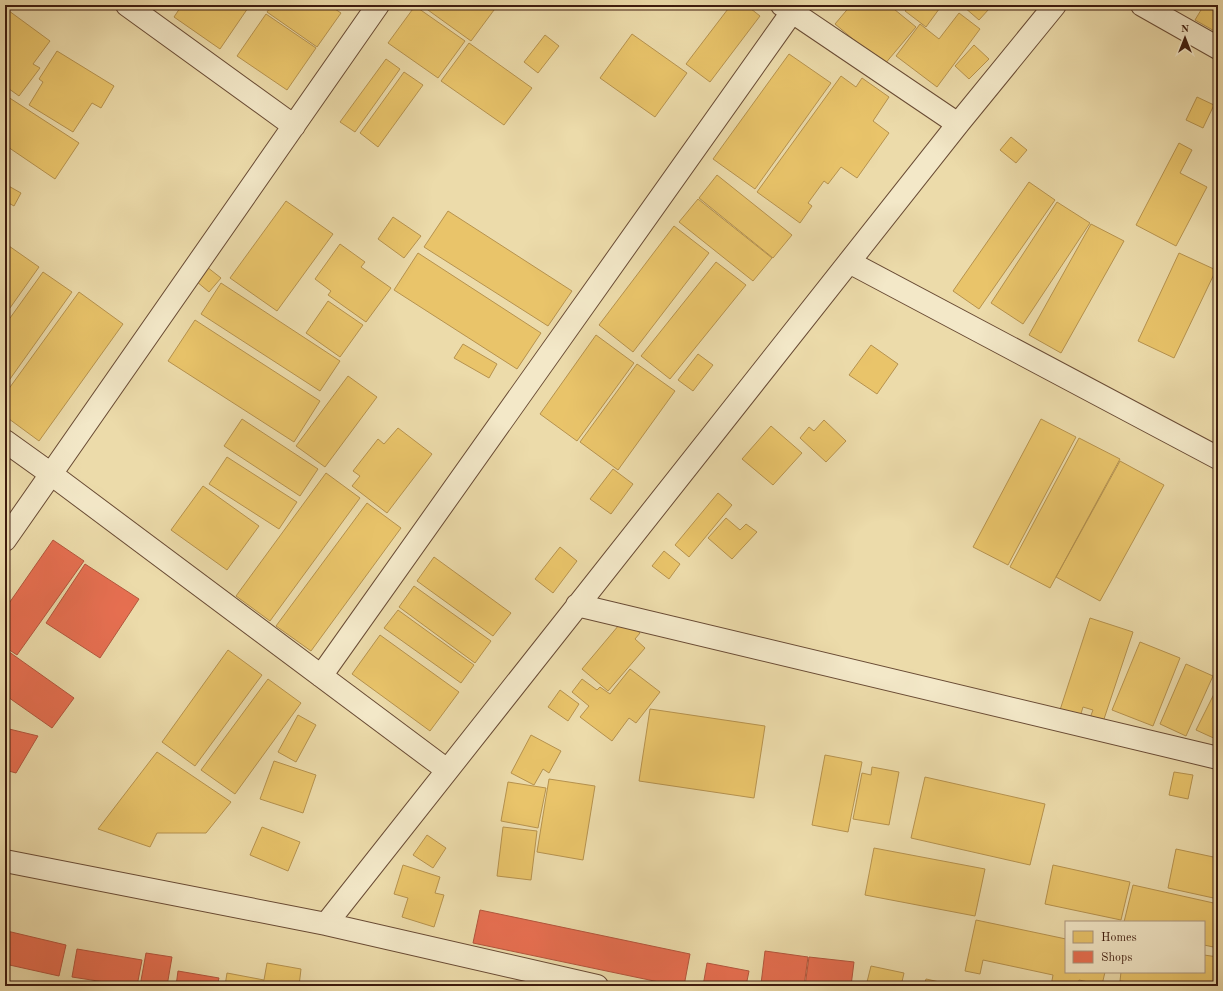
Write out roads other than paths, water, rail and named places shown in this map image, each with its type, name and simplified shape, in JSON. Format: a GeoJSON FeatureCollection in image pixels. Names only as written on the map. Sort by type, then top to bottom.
{"type":"FeatureCollection","features":[{"type":"Feature","properties":{"kind":"street"},"geometry":{"type":"LineString","coordinates":[[127,5],[294,126]]}},
{"type":"Feature","properties":{"kind":"street"},"geometry":{"type":"LineString","coordinates":[[5,540],[378,5]]}},
{"type":"Feature","properties":{"kind":"street"},"geometry":{"type":"LineString","coordinates":[[326,924],[958,124],[1055,5]]}},
{"type":"Feature","properties":{"kind":"street"},"geometry":{"type":"LineString","coordinates":[[1142,5],[1218,48]]}},
{"type":"Feature","properties":{"kind":"street"},"geometry":{"type":"LineString","coordinates":[[321,676],[787,8],[958,124]]}},
{"type":"Feature","properties":{"kind":"street"},"geometry":{"type":"LineString","coordinates":[[849,262],[1218,458]]}},
{"type":"Feature","properties":{"kind":"street"},"geometry":{"type":"LineString","coordinates":[[5,441],[447,770]]}},
{"type":"Feature","properties":{"kind":"street"},"geometry":{"type":"LineString","coordinates":[[577,605],[1218,758]]}},
{"type":"Feature","properties":{"kind":"street"},"geometry":{"type":"LineString","coordinates":[[5,861],[326,924],[597,986]]}}]}
